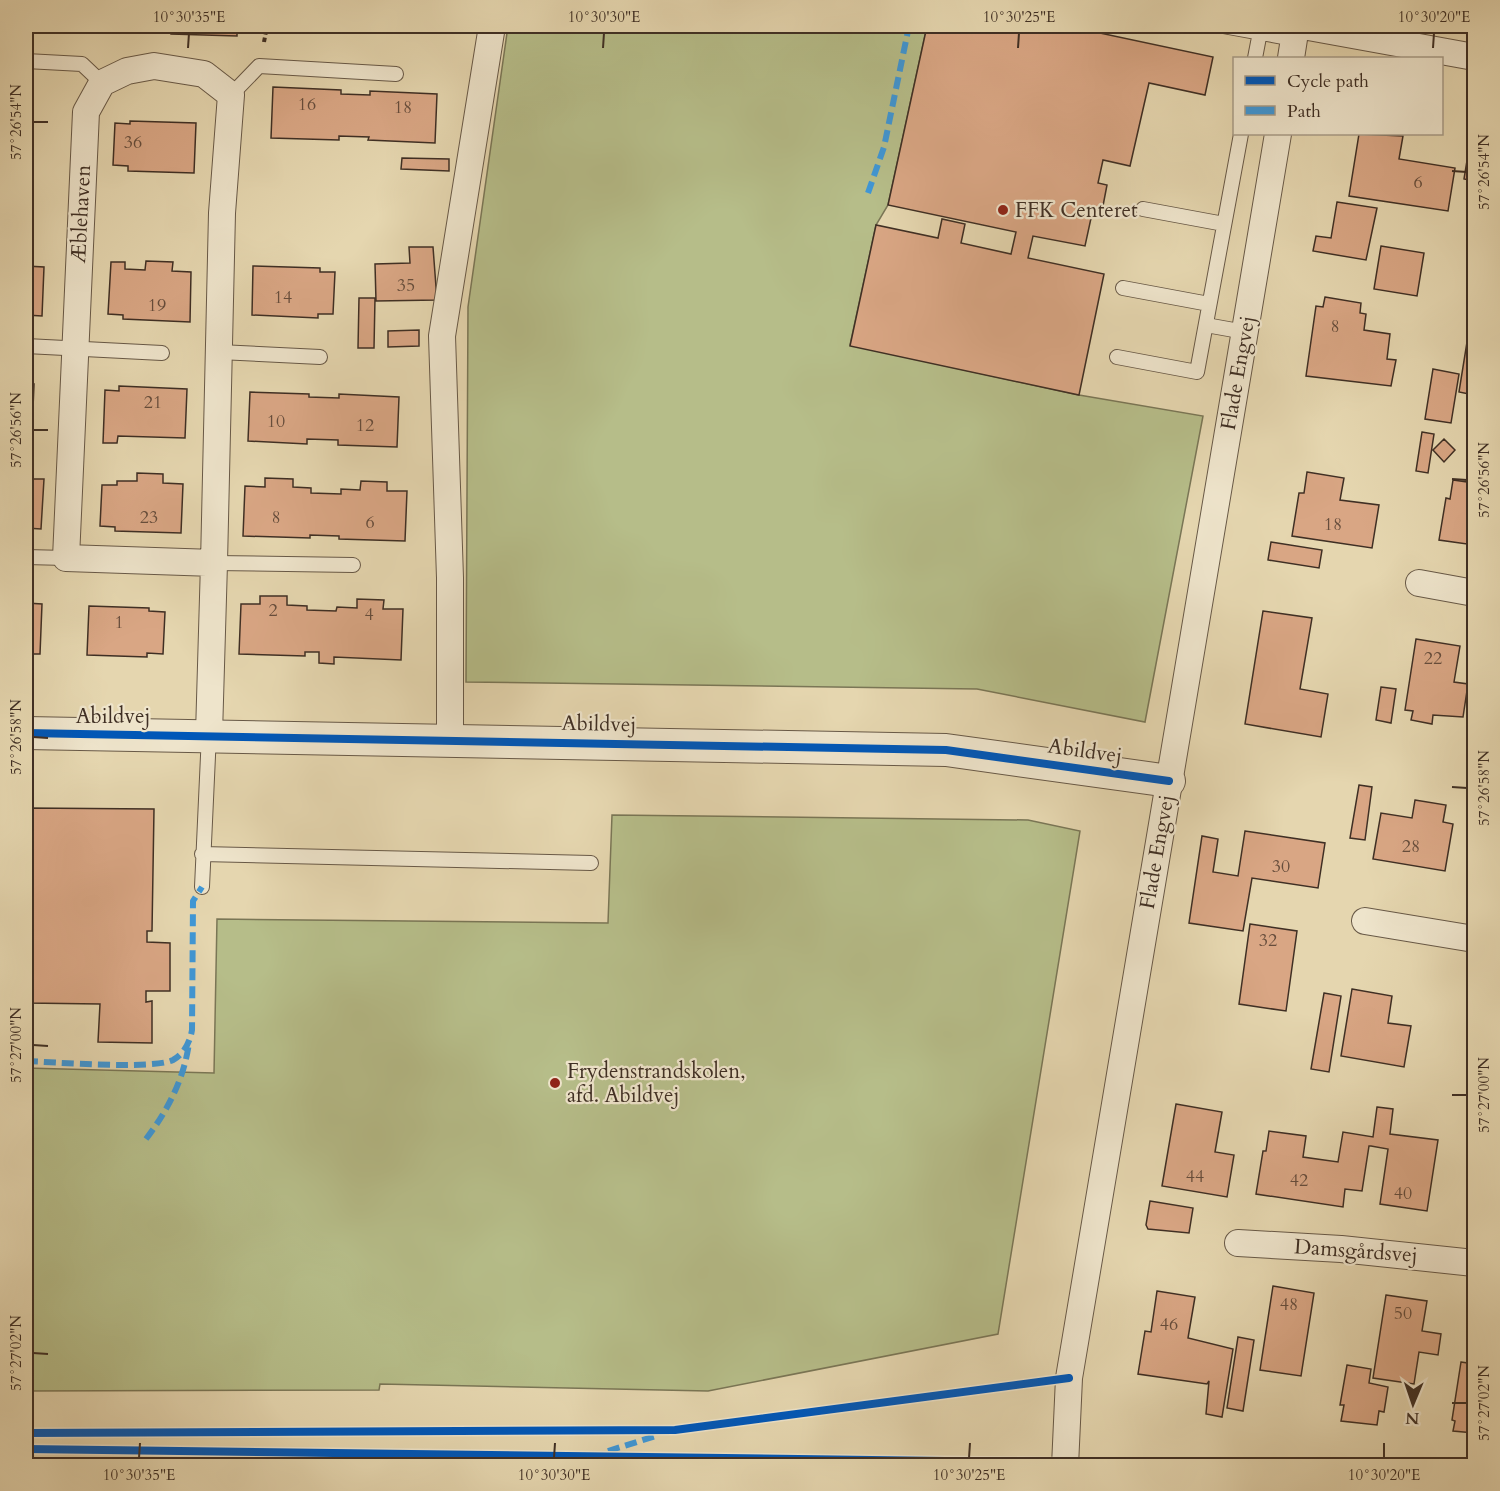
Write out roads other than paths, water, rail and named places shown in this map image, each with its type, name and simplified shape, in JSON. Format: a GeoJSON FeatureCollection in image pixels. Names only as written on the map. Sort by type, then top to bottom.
{"type":"FeatureCollection","features":[{"type":"Feature","properties":{"kind":"street"},"geometry":{"type":"LineString","coordinates":[[450,739],[450,566],[442,336],[492,26]]}},
{"type":"Feature","properties":{"kind":"street"},"geometry":{"type":"LineString","coordinates":[[1296,37],[1474,57]]}},
{"type":"Feature","properties":{"kind":"street"},"geometry":{"type":"LineString","coordinates":[[102,84],[127,71],[154,66],[204,74],[231,95],[222,213],[209,734]]}},
{"type":"Feature","properties":{"kind":"street","name":"Æblehaven"},"geometry":{"type":"LineString","coordinates":[[66,558],[86,112],[102,84]]}},
{"type":"Feature","properties":{"kind":"street","name":"Flade Engvej"},"geometry":{"type":"LineString","coordinates":[[1065,1466],[1069,1378],[1278,135]]}},
{"type":"Feature","properties":{"kind":"street"},"geometry":{"type":"LineString","coordinates":[[66,558],[214,563]]}},
{"type":"Feature","properties":{"kind":"street"},"geometry":{"type":"LineString","coordinates":[[1419,583],[1474,592]]}},
{"type":"Feature","properties":{"kind":"street","name":"Abildvej"},"geometry":{"type":"LineString","coordinates":[[26,733],[209,734],[946,750],[1169,781]]}},
{"type":"Feature","properties":{"kind":"street"},"geometry":{"type":"LineString","coordinates":[[1365,921],[1474,939]]}},
{"type":"Feature","properties":{"kind":"street","name":"Damsgårdsvej"},"geometry":{"type":"LineString","coordinates":[[1238,1243],[1352,1250],[1474,1263]]}},
{"type":"Feature","properties":{"kind":"lane"},"geometry":{"type":"LineString","coordinates":[[1222,26],[1296,37]]}},
{"type":"Feature","properties":{"kind":"lane"},"geometry":{"type":"LineString","coordinates":[[1255,57],[1260,33]]}},
{"type":"Feature","properties":{"kind":"lane"},"geometry":{"type":"LineString","coordinates":[[26,61],[82,64],[102,84]]}},
{"type":"Feature","properties":{"kind":"lane"},"geometry":{"type":"LineString","coordinates":[[231,95],[259,66],[396,74]]}},
{"type":"Feature","properties":{"kind":"lane"},"geometry":{"type":"LineString","coordinates":[[1117,357],[1197,372],[1241,135]]}},
{"type":"Feature","properties":{"kind":"lane"},"geometry":{"type":"LineString","coordinates":[[1143,208],[1224,224]]}},
{"type":"Feature","properties":{"kind":"lane"},"geometry":{"type":"LineString","coordinates":[[1123,288],[1209,304]]}},
{"type":"Feature","properties":{"kind":"lane"},"geometry":{"type":"LineString","coordinates":[[1206,325],[1245,332]]}},
{"type":"Feature","properties":{"kind":"lane"},"geometry":{"type":"LineString","coordinates":[[26,346],[162,353]]}},
{"type":"Feature","properties":{"kind":"lane"},"geometry":{"type":"LineString","coordinates":[[219,352],[320,357]]}},
{"type":"Feature","properties":{"kind":"lane"},"geometry":{"type":"LineString","coordinates":[[26,557],[66,558]]}},
{"type":"Feature","properties":{"kind":"lane"},"geometry":{"type":"LineString","coordinates":[[214,563],[353,566]]}},
{"type":"Feature","properties":{"kind":"lane"},"geometry":{"type":"LineString","coordinates":[[202,887],[209,734]]}},
{"type":"Feature","properties":{"kind":"lane"},"geometry":{"type":"LineString","coordinates":[[202,854],[591,863]]}},
{"type":"Feature","properties":{"kind":"place","name":"FFK Centeret"},"geometry":{"type":"Point","coordinates":[1003,210]}},
{"type":"Feature","properties":{"kind":"place","name":"Frydenstrandskolen, afd. Abildvej"},"geometry":{"type":"Point","coordinates":[555,1083]}}]}
